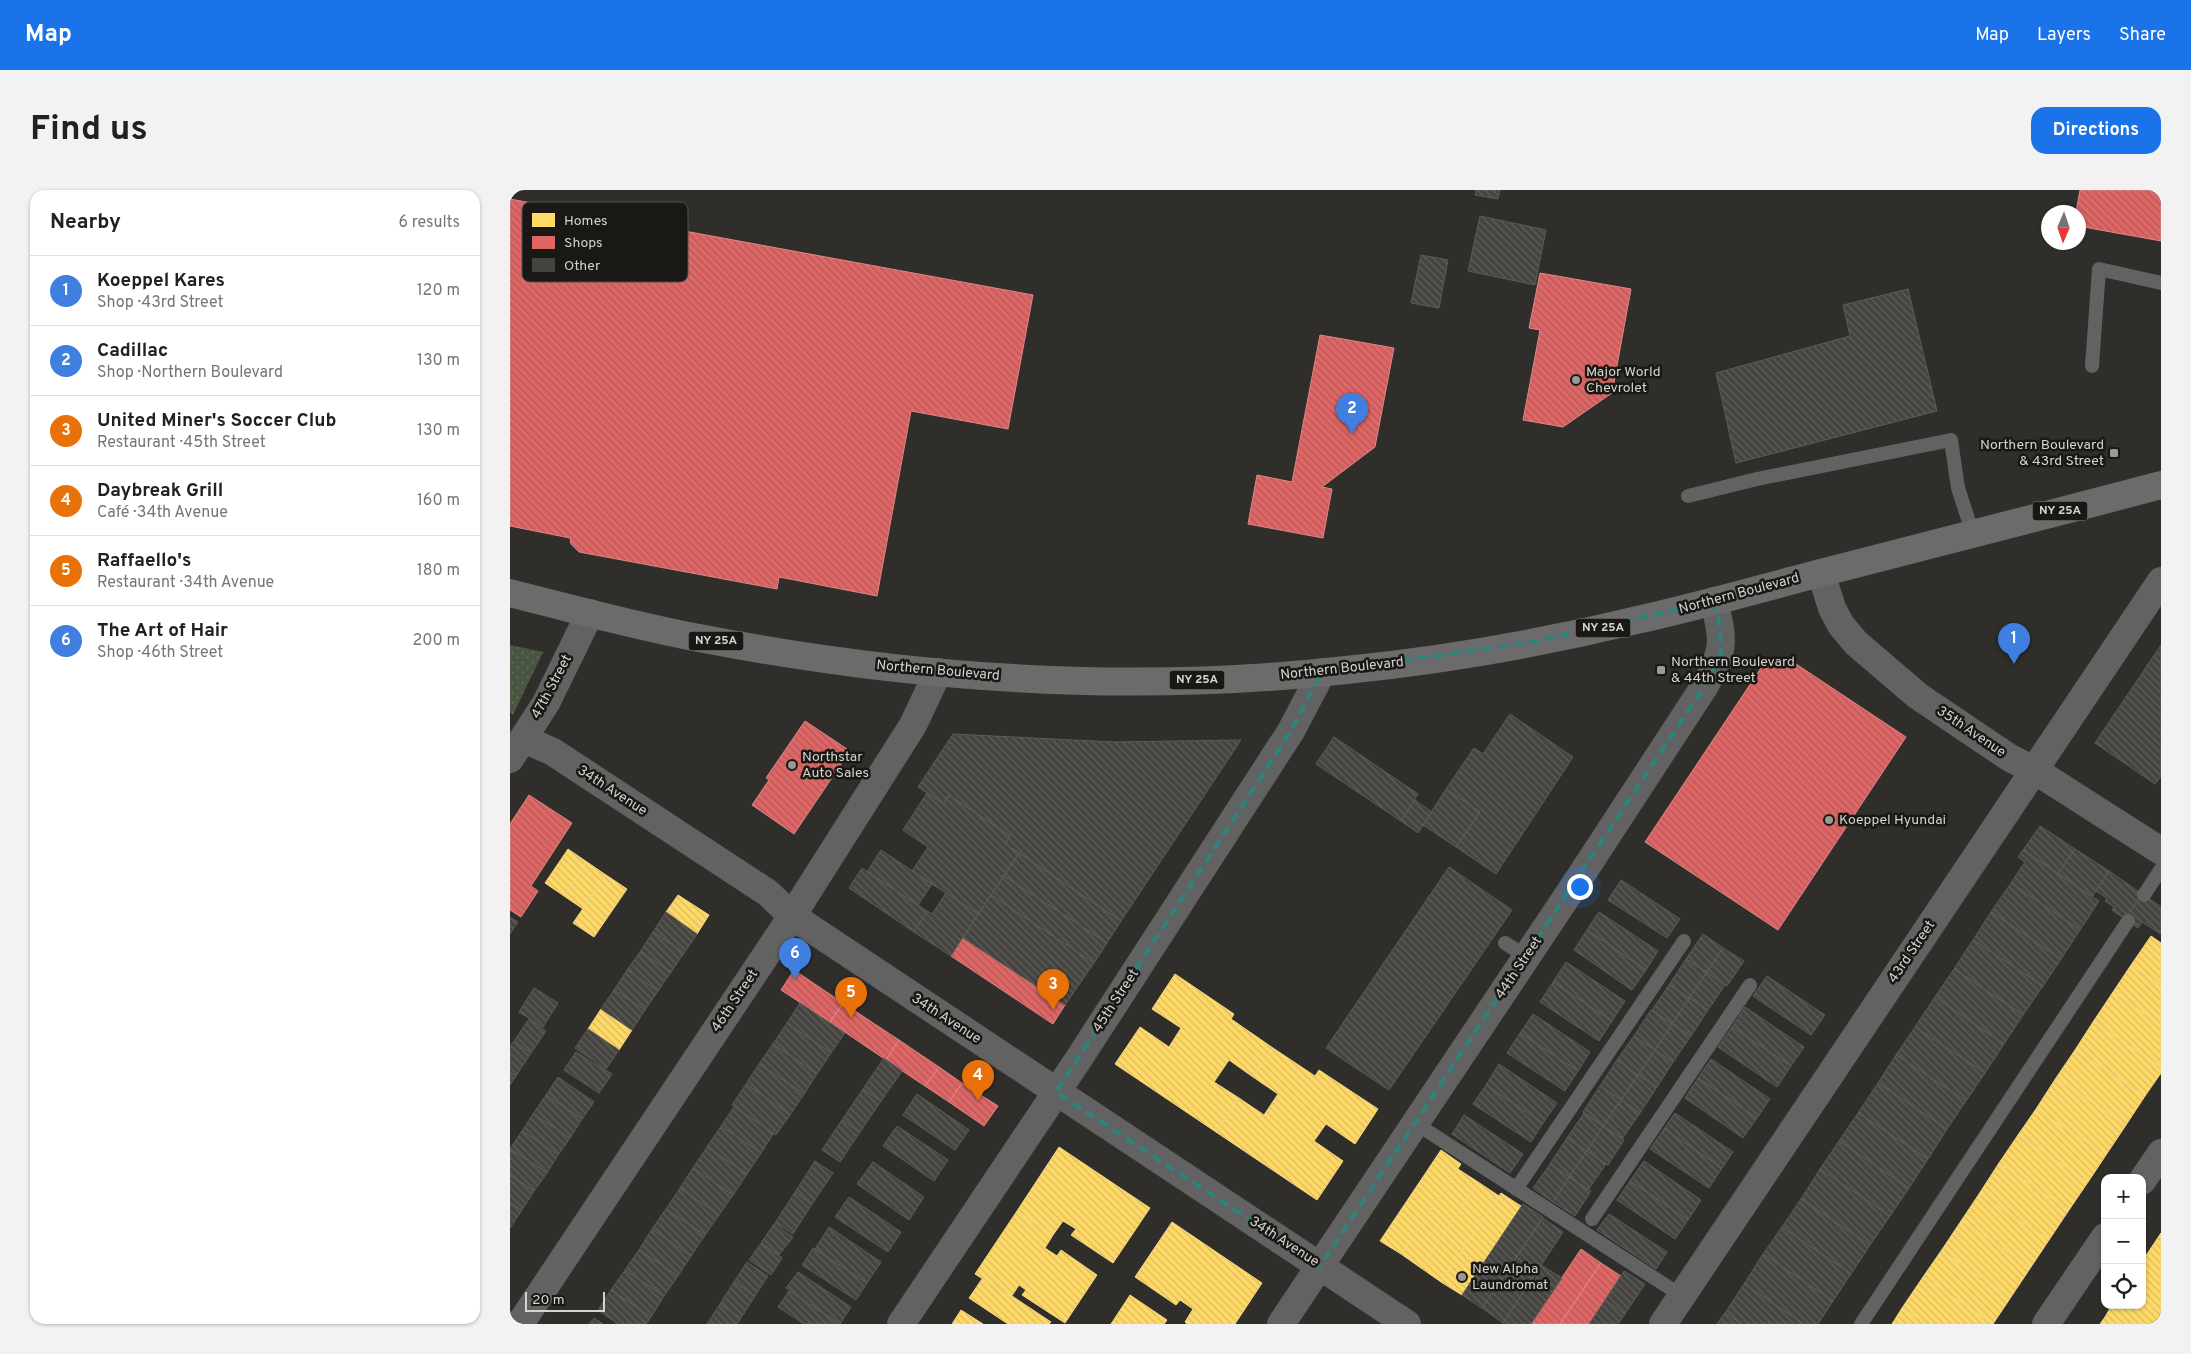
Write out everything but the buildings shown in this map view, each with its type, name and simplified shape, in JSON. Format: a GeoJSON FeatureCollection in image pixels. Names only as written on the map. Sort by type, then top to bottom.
{"type":"FeatureCollection","features":[{"type":"Feature","properties":{"kind":"main road","name":"Northern Boulevard"},"geometry":{"type":"LineString","coordinates":[[510,593],[694,637],[746,647],[844,662],[938,672],[1039,679],[1160,682],[1322,672],[1440,658],[1529,643],[1636,621],[2161,485]]}},
{"type":"Feature","properties":{"kind":"street","name":"35th Avenue"},"geometry":{"type":"LineString","coordinates":[[1821,573],[1832,608],[1841,625],[1856,643],[1912,691],[1948,718],[2010,758],[2034,770],[2161,851]]}},
{"type":"Feature","properties":{"kind":"street","name":"43rd Street"},"geometry":{"type":"LineString","coordinates":[[1663,1324],[2161,581]]}},
{"type":"Feature","properties":{"kind":"street","name":"44th Street"},"geometry":{"type":"LineString","coordinates":[[1281,1324],[1416,1123],[1516,950],[1717,666],[1721,654],[1722,641],[1714,601]]}},
{"type":"Feature","properties":{"kind":"street","name":"47th Street"},"geometry":{"type":"LineString","coordinates":[[515,743],[546,703],[590,613]]}},
{"type":"Feature","properties":{"kind":"street","name":"46th Street"},"geometry":{"type":"LineString","coordinates":[[520,1324],[792,916],[914,725],[938,672]]}},
{"type":"Feature","properties":{"kind":"street","name":"45th Street"},"geometry":{"type":"LineString","coordinates":[[901,1324],[1056,1092],[1291,731],[1322,672]]}},
{"type":"Feature","properties":{"kind":"street","name":"34th Avenue"},"geometry":{"type":"LineString","coordinates":[[515,743],[553,752],[759,888],[792,916],[1407,1324]]}},
{"type":"Feature","properties":{"kind":"street"},"geometry":{"type":"LineString","coordinates":[[2146,1175],[2161,1153]]}},
{"type":"Feature","properties":{"kind":"street"},"geometry":{"type":"LineString","coordinates":[[2046,1324],[2101,1243]]}},
{"type":"Feature","properties":{"kind":"lane"},"geometry":{"type":"LineString","coordinates":[[2092,366],[2099,269],[2161,283]]}},
{"type":"Feature","properties":{"kind":"lane"},"geometry":{"type":"LineString","coordinates":[[1688,496],[1757,479],[1951,440],[1958,488],[1973,534]]}},
{"type":"Feature","properties":{"kind":"lane"},"geometry":{"type":"LineString","coordinates":[[2144,895],[2161,869]]}},
{"type":"Feature","properties":{"kind":"lane"},"geometry":{"type":"LineString","coordinates":[[1861,1324],[2128,921]]}},
{"type":"Feature","properties":{"kind":"lane"},"geometry":{"type":"LineString","coordinates":[[1516,1189],[1684,941]]}},
{"type":"Feature","properties":{"kind":"lane"},"geometry":{"type":"LineString","coordinates":[[1592,1220],[1750,985]]}},
{"type":"Feature","properties":{"kind":"lane"},"geometry":{"type":"LineString","coordinates":[[1416,1123],[1682,1296]]}},
{"type":"Feature","properties":{"kind":"highlighted area"},"geometry":{"type":"Polygon","coordinates":[[[1714,601],[1720,626],[1721,654],[1704,687],[1320,1266],[1056,1092],[1291,731],[1322,672],[1538,641],[1714,601]]]}},
{"type":"Feature","properties":{"kind":"green space"},"geometry":{"type":"Polygon","coordinates":[[[510,645],[543,652],[513,715],[510,712],[510,645]]]}},
{"type":"Feature","properties":{"kind":"place","name":"Major World Chevrolet"},"geometry":{"type":"Point","coordinates":[1576,380]}},
{"type":"Feature","properties":{"kind":"place","name":"Cadillac"},"geometry":{"type":"Point","coordinates":[1352,434]}},
{"type":"Feature","properties":{"kind":"place","name":"Northern Boulevard & 43rd Street"},"geometry":{"type":"Point","coordinates":[2114,453]}},
{"type":"Feature","properties":{"kind":"place","name":"Koeppel Kares"},"geometry":{"type":"Point","coordinates":[2014,664]}},
{"type":"Feature","properties":{"kind":"place","name":"Northern Boulevard & 44th Street"},"geometry":{"type":"Point","coordinates":[1661,670]}},
{"type":"Feature","properties":{"kind":"place","name":"Northstar Auto Sales"},"geometry":{"type":"Point","coordinates":[792,765]}},
{"type":"Feature","properties":{"kind":"place","name":"Koeppel Hyundai"},"geometry":{"type":"Point","coordinates":[1829,820]}},
{"type":"Feature","properties":{"kind":"place","name":"The Art of Hair"},"geometry":{"type":"Point","coordinates":[795,979]}},
{"type":"Feature","properties":{"kind":"place","name":"United Miner's Soccer Club"},"geometry":{"type":"Point","coordinates":[1053,1010]}},
{"type":"Feature","properties":{"kind":"place","name":"Raffaello's"},"geometry":{"type":"Point","coordinates":[851,1018]}},
{"type":"Feature","properties":{"kind":"place","name":"Daybreak Grill"},"geometry":{"type":"Point","coordinates":[978,1101]}},
{"type":"Feature","properties":{"kind":"place","name":"New Alpha Laundromat"},"geometry":{"type":"Point","coordinates":[1462,1277]}}]}
